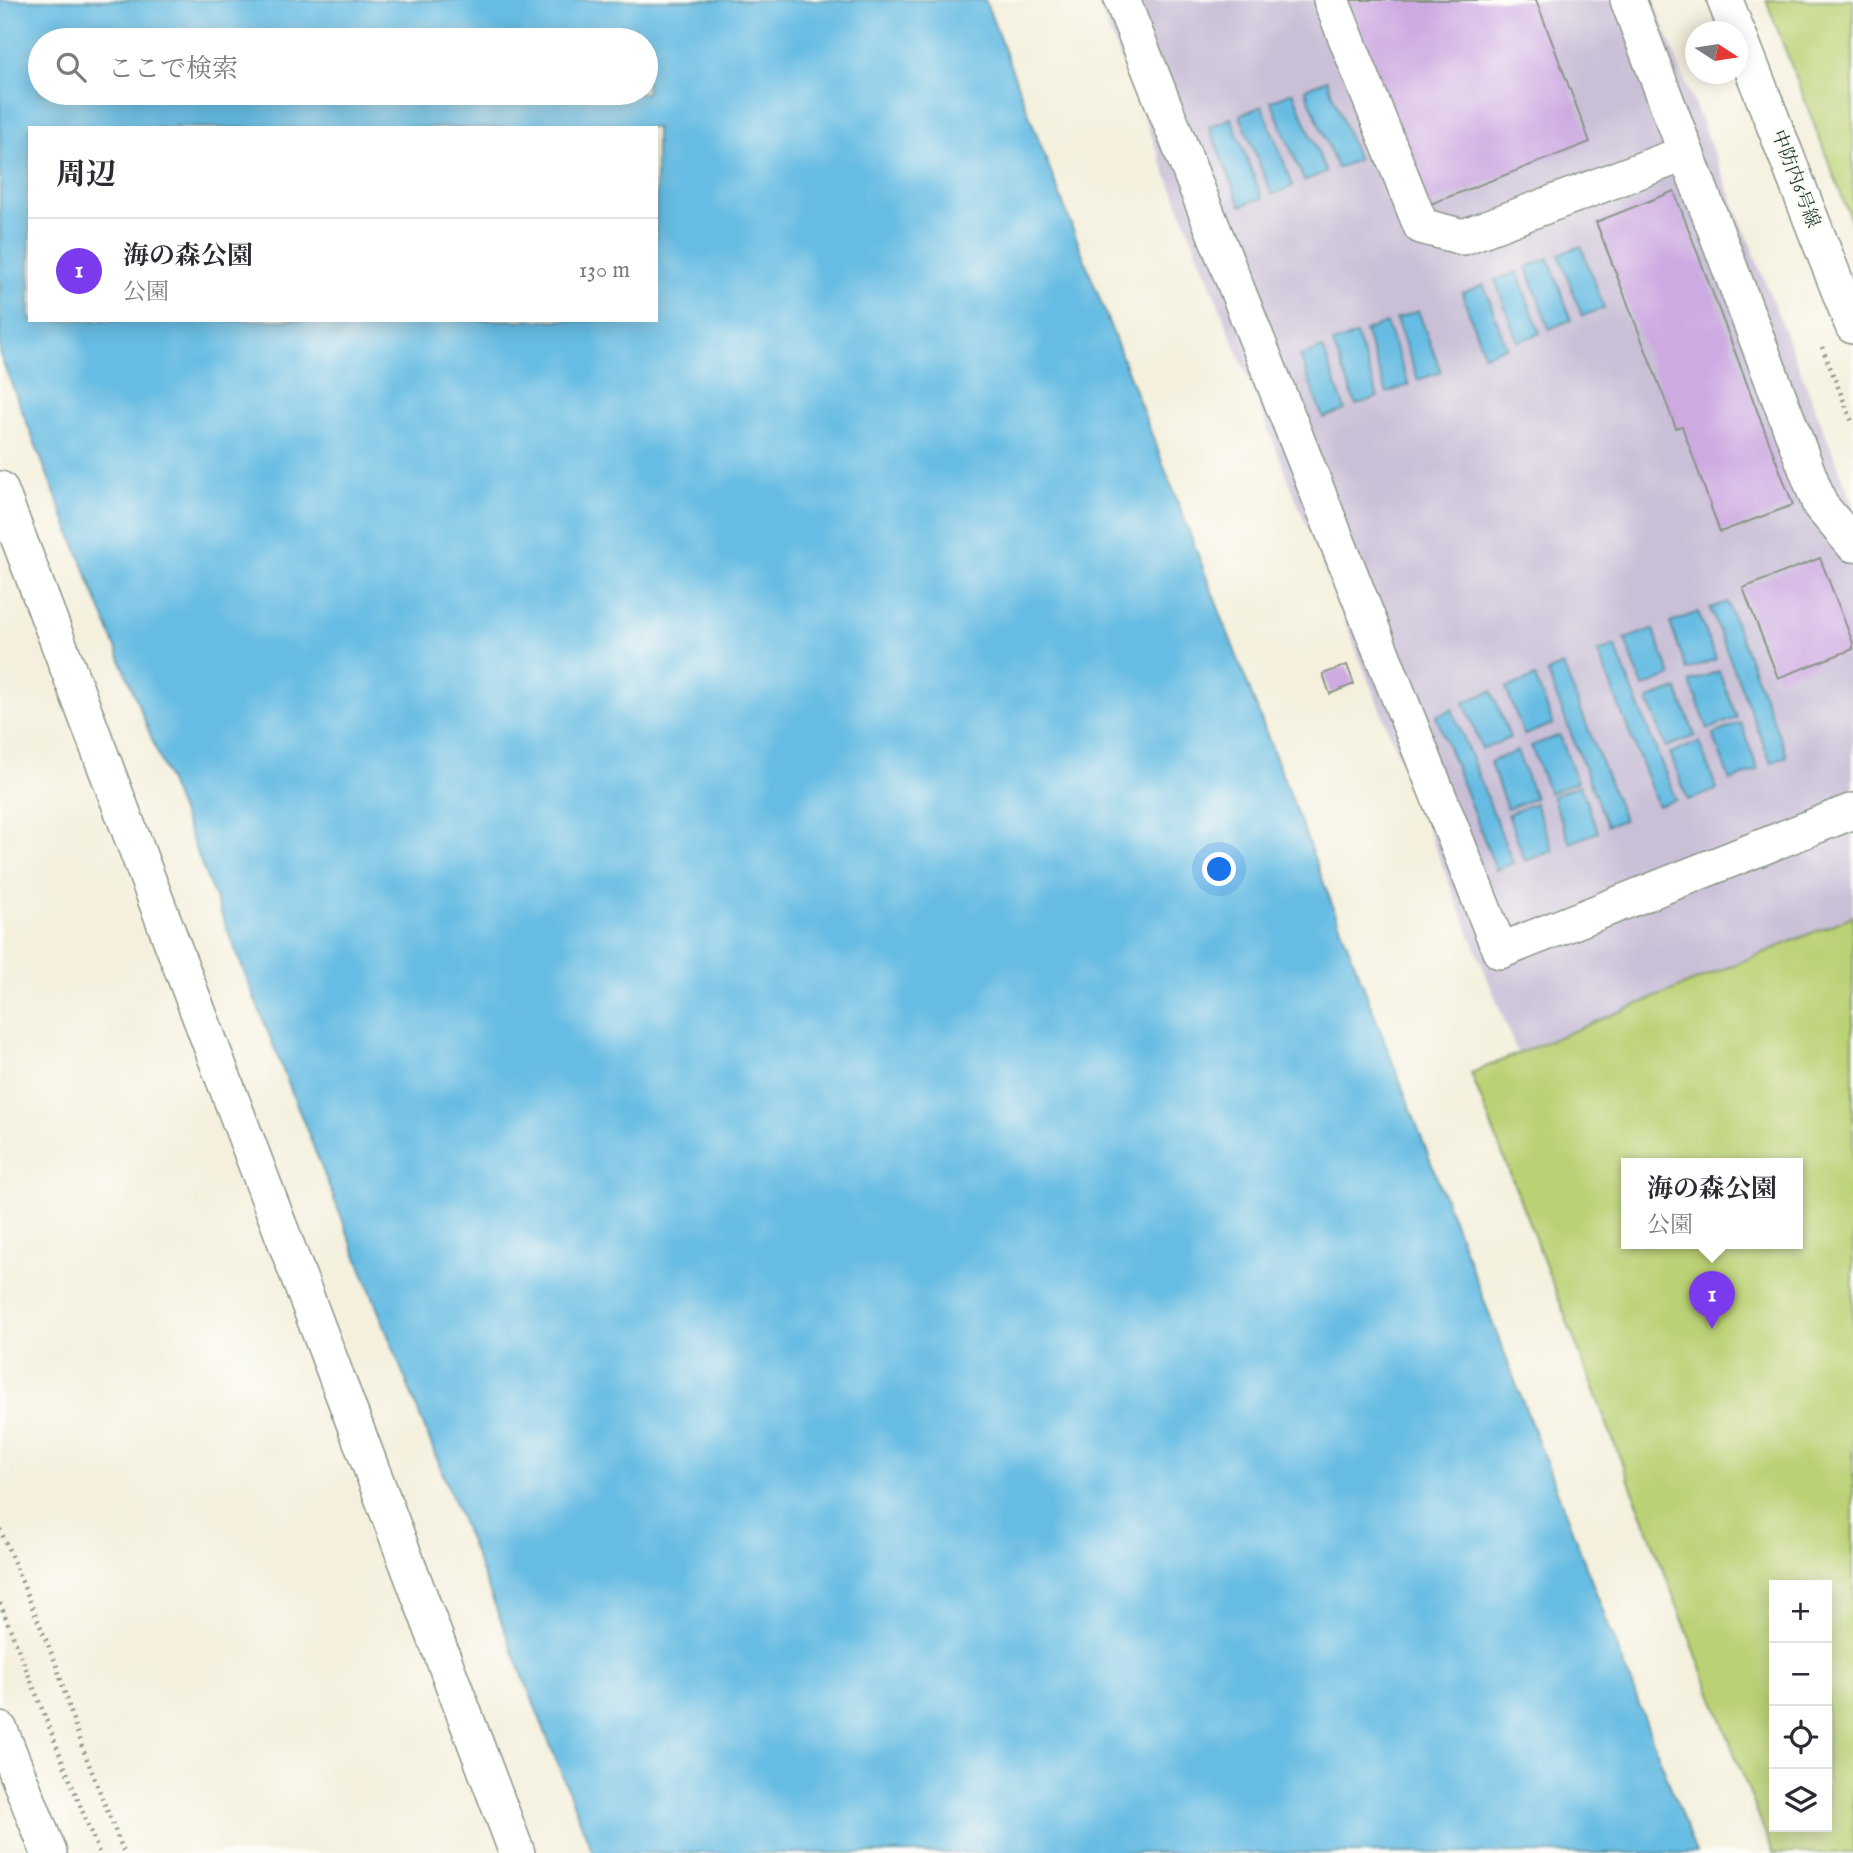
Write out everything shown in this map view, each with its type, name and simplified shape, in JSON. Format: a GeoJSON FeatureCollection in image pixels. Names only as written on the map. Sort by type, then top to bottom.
{"type":"FeatureCollection","features":[{"type":"Feature","properties":{"kind":"street"},"geometry":{"type":"LineString","coordinates":[[1122,0],[1500,951],[1853,811]]}},
{"type":"Feature","properties":{"kind":"street"},"geometry":{"type":"LineString","coordinates":[[1331,0],[1421,226],[1463,237],[1686,153]]}},
{"type":"Feature","properties":{"kind":"street"},"geometry":{"type":"LineString","coordinates":[[1628,0],[1820,505],[1853,544]]}},
{"type":"Feature","properties":{"kind":"street","name":"中防内6号線"},"geometry":{"type":"LineString","coordinates":[[1725,0],[1733,21]]}},
{"type":"Feature","properties":{"kind":"street","name":"中防内6号線"},"geometry":{"type":"LineString","coordinates":[[1748,60],[1853,326]]}},
{"type":"Feature","properties":{"kind":"street"},"geometry":{"type":"LineString","coordinates":[[0,489],[517,1853]]}},
{"type":"Feature","properties":{"kind":"street"},"geometry":{"type":"LineString","coordinates":[[0,1730],[49,1853]]}},
{"type":"Feature","properties":{"kind":"path"},"geometry":{"type":"LineString","coordinates":[[0,1529],[56,1664],[79,1739],[124,1853]]}},
{"type":"Feature","properties":{"kind":"path"},"geometry":{"type":"LineString","coordinates":[[0,1603],[99,1853]]}},
{"type":"Feature","properties":{"kind":"shaded area"},"geometry":{"type":"Polygon","coordinates":[[[1097,0],[1653,0],[1853,503],[1853,916],[1518,1055],[1097,0]]]}},
{"type":"Feature","properties":{"kind":"green space"},"geometry":{"type":"Polygon","coordinates":[[[1766,0],[1853,0],[1853,225],[1766,0]]]}},
{"type":"Feature","properties":{"kind":"green space"},"geometry":{"type":"Polygon","coordinates":[[[1853,916],[1853,1853],[1773,1853],[1471,1073],[1853,916]]]}},
{"type":"Feature","properties":{"kind":"water"},"geometry":{"type":"Polygon","coordinates":[[[0,0],[985,0],[1696,1853],[593,1853],[0,355],[0,0]]]}},
{"type":"Feature","properties":{"kind":"water"},"geometry":{"type":"Polygon","coordinates":[[[1327,80],[1358,160],[1337,168],[1305,89],[1327,80]]]}},
{"type":"Feature","properties":{"kind":"water"},"geometry":{"type":"Polygon","coordinates":[[[1293,92],[1326,172],[1304,181],[1271,101],[1293,92]]]}},
{"type":"Feature","properties":{"kind":"water"},"geometry":{"type":"Polygon","coordinates":[[[1262,106],[1293,186],[1272,195],[1240,115],[1262,106]]]}},
{"type":"Feature","properties":{"kind":"water"},"geometry":{"type":"Polygon","coordinates":[[[1231,118],[1262,198],[1241,206],[1209,127],[1231,118]]]}},
{"type":"Feature","properties":{"kind":"water"},"geometry":{"type":"Polygon","coordinates":[[[1581,246],[1604,308],[1582,316],[1559,254],[1581,246]]]}},
{"type":"Feature","properties":{"kind":"water"},"geometry":{"type":"Polygon","coordinates":[[[1549,258],[1571,320],[1549,329],[1527,267],[1549,258]]]}},
{"type":"Feature","properties":{"kind":"water"},"geometry":{"type":"Polygon","coordinates":[[[1517,272],[1540,333],[1518,342],[1495,280],[1517,272]]]}},
{"type":"Feature","properties":{"kind":"water"},"geometry":{"type":"Polygon","coordinates":[[[1484,285],[1506,347],[1484,355],[1462,293],[1484,285]]]}},
{"type":"Feature","properties":{"kind":"water"},"geometry":{"type":"Polygon","coordinates":[[[1418,311],[1441,372],[1418,380],[1396,319],[1418,311]]]}},
{"type":"Feature","properties":{"kind":"water"},"geometry":{"type":"Polygon","coordinates":[[[1386,323],[1409,385],[1387,393],[1365,331],[1386,323]]]}},
{"type":"Feature","properties":{"kind":"water"},"geometry":{"type":"Polygon","coordinates":[[[1356,335],[1378,397],[1356,405],[1333,343],[1356,335]]]}},
{"type":"Feature","properties":{"kind":"water"},"geometry":{"type":"Polygon","coordinates":[[[1323,348],[1345,410],[1323,418],[1300,356],[1323,348]]]}},
{"type":"Feature","properties":{"kind":"water"},"geometry":{"type":"Polygon","coordinates":[[[1727,602],[1787,756],[1771,763],[1710,608],[1727,602]]]}},
{"type":"Feature","properties":{"kind":"water"},"geometry":{"type":"Polygon","coordinates":[[[1698,612],[1716,659],[1687,670],[1670,623],[1698,612]]]}},
{"type":"Feature","properties":{"kind":"water"},"geometry":{"type":"Polygon","coordinates":[[[1653,629],[1671,676],[1643,687],[1625,639],[1653,629]]]}},
{"type":"Feature","properties":{"kind":"water"},"geometry":{"type":"Polygon","coordinates":[[[1615,646],[1676,800],[1658,806],[1598,652],[1615,646]]]}},
{"type":"Feature","properties":{"kind":"water"},"geometry":{"type":"Polygon","coordinates":[[[1563,665],[1624,820],[1607,826],[1547,672],[1563,665]]]}},
{"type":"Feature","properties":{"kind":"water"},"geometry":{"type":"Polygon","coordinates":[[[1719,671],[1737,718],[1708,729],[1690,682],[1719,671]]]}},
{"type":"Feature","properties":{"kind":"water"},"geometry":{"type":"Polygon","coordinates":[[[1535,677],[1553,724],[1524,735],[1506,688],[1535,677]]]}},
{"type":"Feature","properties":{"kind":"water"},"geometry":{"type":"Polygon","coordinates":[[[1677,689],[1695,736],[1666,747],[1648,699],[1677,689]]]}},
{"type":"Feature","properties":{"kind":"water"},"geometry":{"type":"Polygon","coordinates":[[[1492,691],[1510,738],[1482,749],[1464,702],[1492,691]]]}},
{"type":"Feature","properties":{"kind":"water"},"geometry":{"type":"Polygon","coordinates":[[[1452,709],[1513,863],[1496,870],[1436,716],[1452,709]]]}},
{"type":"Feature","properties":{"kind":"water"},"geometry":{"type":"Polygon","coordinates":[[[1741,723],[1758,770],[1730,781],[1713,734],[1741,723]]]}},
{"type":"Feature","properties":{"kind":"water"},"geometry":{"type":"Polygon","coordinates":[[[1560,735],[1577,782],[1549,793],[1531,746],[1560,735]]]}},
{"type":"Feature","properties":{"kind":"water"},"geometry":{"type":"Polygon","coordinates":[[[1699,742],[1717,790],[1688,800],[1670,753],[1699,742]]]}},
{"type":"Feature","properties":{"kind":"water"},"geometry":{"type":"Polygon","coordinates":[[[1517,751],[1535,798],[1507,809],[1490,762],[1517,751]]]}},
{"type":"Feature","properties":{"kind":"water"},"geometry":{"type":"Polygon","coordinates":[[[1580,785],[1598,832],[1570,843],[1552,796],[1580,785]]]}},
{"type":"Feature","properties":{"kind":"water"},"geometry":{"type":"Polygon","coordinates":[[[1535,803],[1553,851],[1525,861],[1508,814],[1535,803]]]}},
{"type":"Feature","properties":{"kind":"building"},"geometry":{"type":"Polygon","coordinates":[[[1350,0],[1536,0],[1590,142],[1428,205],[1350,0]]]}},
{"type":"Feature","properties":{"kind":"building"},"geometry":{"type":"Polygon","coordinates":[[[1674,191],[1793,505],[1720,532],[1682,426],[1676,428],[1596,222],[1674,191]]]}},
{"type":"Feature","properties":{"kind":"building"},"geometry":{"type":"Polygon","coordinates":[[[1820,558],[1853,649],[1778,678],[1743,588],[1820,558]]]}},
{"type":"Feature","properties":{"kind":"building"},"geometry":{"type":"Polygon","coordinates":[[[1347,665],[1354,684],[1330,694],[1323,674],[1347,665]]]}},
{"type":"Feature","properties":{"kind":"place","name":"海の森公園"},"geometry":{"type":"Point","coordinates":[1712,1329]}}]}
